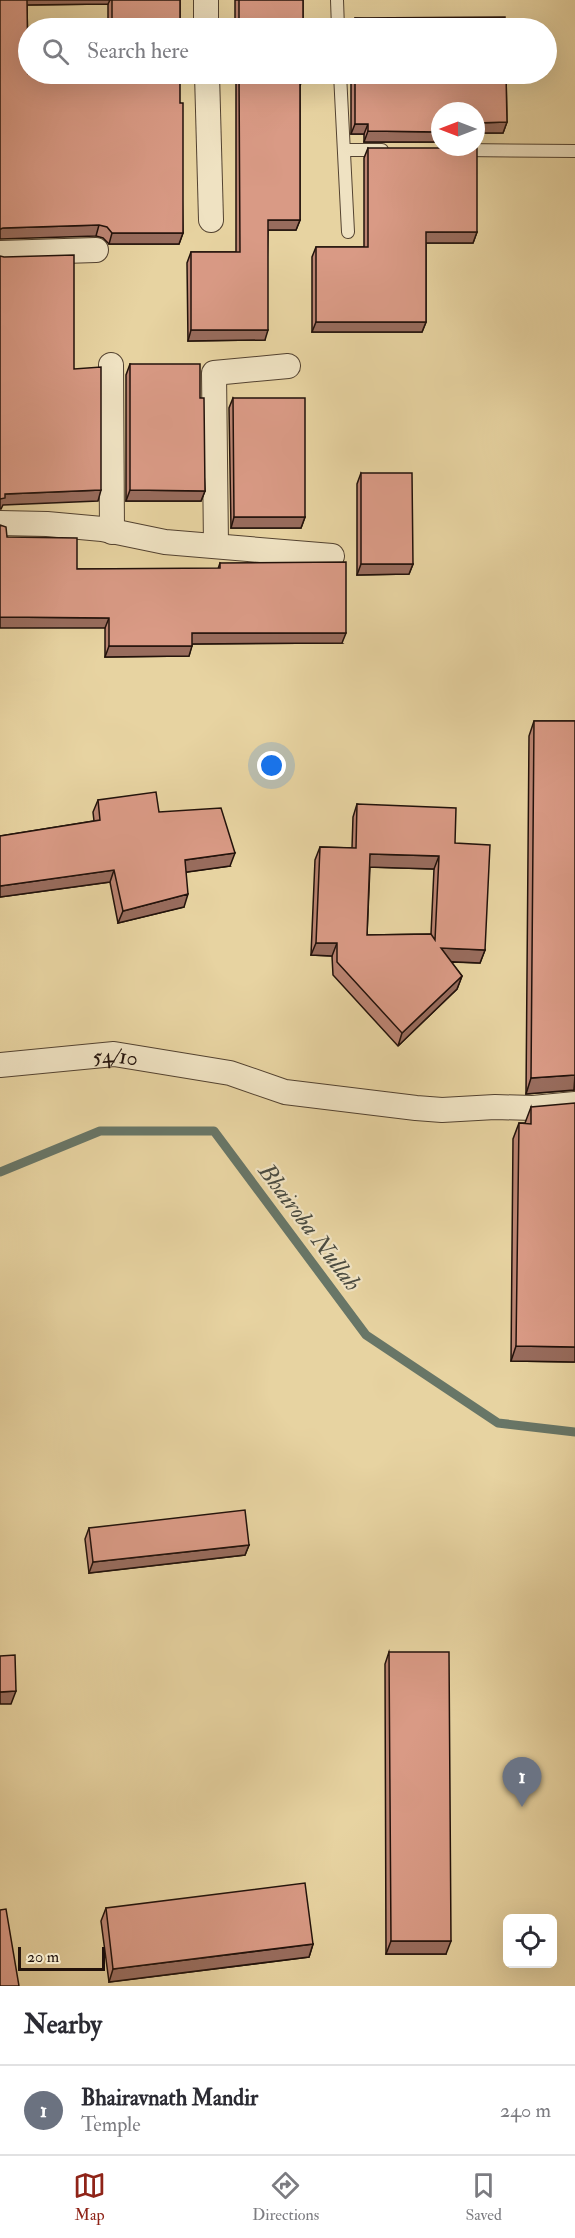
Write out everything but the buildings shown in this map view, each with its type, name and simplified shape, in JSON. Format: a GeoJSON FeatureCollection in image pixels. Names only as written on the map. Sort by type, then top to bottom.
{"type":"FeatureCollection","features":[{"type":"Feature","properties":{"kind":"street"},"geometry":{"type":"LineString","coordinates":[[206,0],[206,18]]}},
{"type":"Feature","properties":{"kind":"street"},"geometry":{"type":"LineString","coordinates":[[207,84],[211,220]]}},
{"type":"Feature","properties":{"kind":"street"},"geometry":{"type":"LineString","coordinates":[[0,253],[96,250]]}},
{"type":"Feature","properties":{"kind":"street"},"geometry":{"type":"LineString","coordinates":[[111,365],[112,532]]}},
{"type":"Feature","properties":{"kind":"street"},"geometry":{"type":"LineString","coordinates":[[216,546],[214,373],[288,366]]}},
{"type":"Feature","properties":{"kind":"street"},"geometry":{"type":"LineString","coordinates":[[0,523],[47,524],[112,532],[165,542],[332,556]]}},
{"type":"Feature","properties":{"kind":"street","name":"54/10"},"geometry":{"type":"LineString","coordinates":[[0,1065],[114,1054],[230,1073],[285,1092],[416,1108],[442,1110],[495,1107],[533,1108],[575,1104]]}},
{"type":"Feature","properties":{"kind":"lane"},"geometry":{"type":"LineString","coordinates":[[337,0],[338,18]]}},
{"type":"Feature","properties":{"kind":"lane"},"geometry":{"type":"LineString","coordinates":[[341,84],[348,232]]}},
{"type":"Feature","properties":{"kind":"lane"},"geometry":{"type":"LineString","coordinates":[[344,150],[390,150]]}},
{"type":"Feature","properties":{"kind":"lane"},"geometry":{"type":"LineString","coordinates":[[485,150],[575,151]]}},
{"type":"Feature","properties":{"kind":"waterway","name":"Bhairoba Nullah"},"geometry":{"type":"LineString","coordinates":[[0,1172],[100,1131],[214,1131],[366,1335],[498,1423],[575,1432]]}},
{"type":"Feature","properties":{"kind":"place","name":"Bhairavnath Mandir"},"geometry":{"type":"Point","coordinates":[522,1807]}}]}
